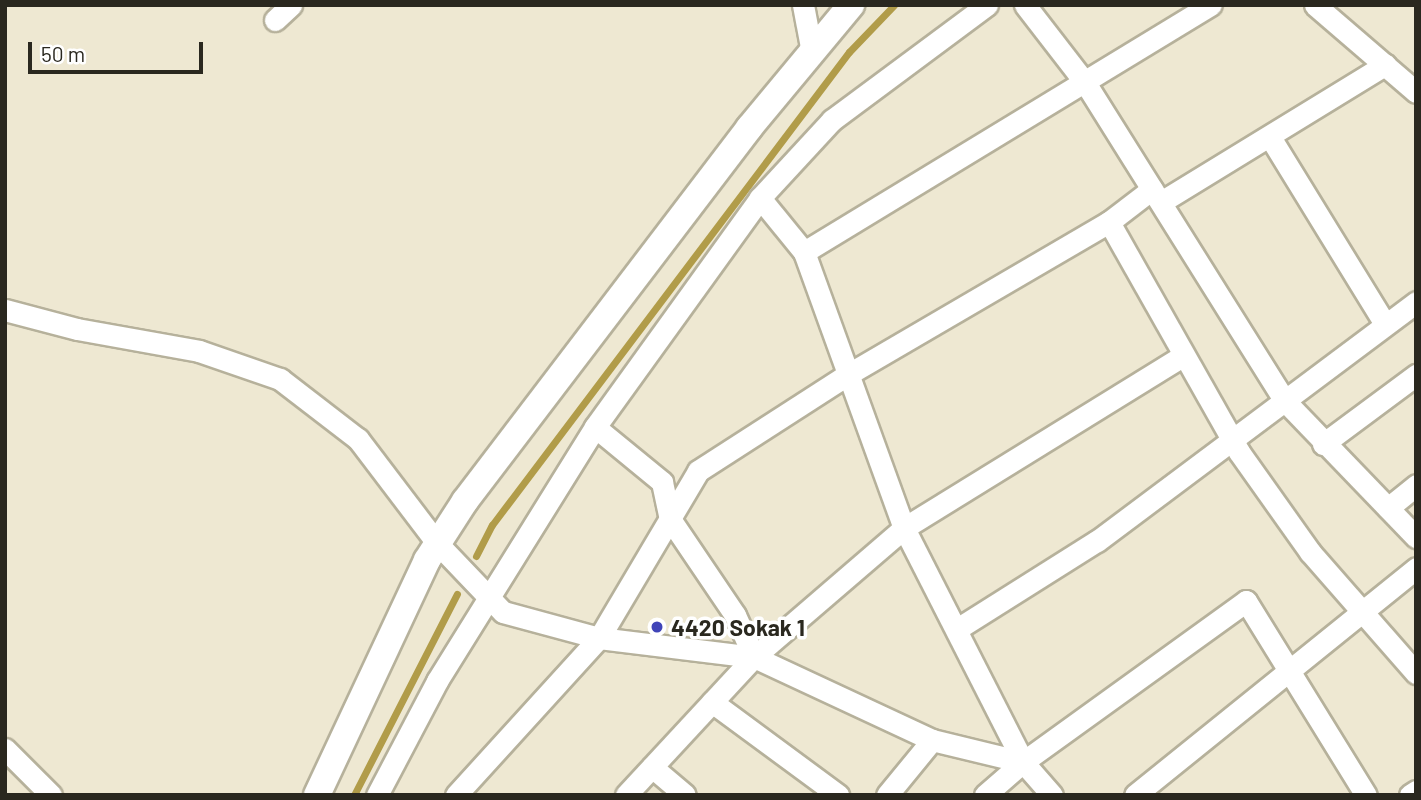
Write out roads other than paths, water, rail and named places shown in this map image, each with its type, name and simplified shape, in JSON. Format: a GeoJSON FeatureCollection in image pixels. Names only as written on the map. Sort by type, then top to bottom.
{"type":"FeatureCollection","features":[{"type":"Feature","properties":{"kind":"street"},"geometry":{"type":"LineString","coordinates":[[803,5],[812,52]]}},
{"type":"Feature","properties":{"kind":"street"},"geometry":{"type":"LineString","coordinates":[[317,795],[437,543],[749,128],[851,5]]}},
{"type":"Feature","properties":{"kind":"street"},"geometry":{"type":"LineString","coordinates":[[377,795],[437,681],[595,427],[760,198],[832,120],[987,5]]}},
{"type":"Feature","properties":{"kind":"street"},"geometry":{"type":"LineString","coordinates":[[1025,5],[1086,85],[1285,401],[1322,444],[1416,537]]}},
{"type":"Feature","properties":{"kind":"street"},"geometry":{"type":"LineString","coordinates":[[804,252],[1086,85],[1211,5]]}},
{"type":"Feature","properties":{"kind":"street"},"geometry":{"type":"LineString","coordinates":[[1315,5],[1416,92]]}},
{"type":"Feature","properties":{"kind":"street"},"geometry":{"type":"LineString","coordinates":[[456,795],[599,638],[698,471],[847,375],[1156,195],[1270,137],[1385,65]]}},
{"type":"Feature","properties":{"kind":"street"},"geometry":{"type":"LineString","coordinates":[[1270,137],[1385,324]]}},
{"type":"Feature","properties":{"kind":"street"},"geometry":{"type":"LineString","coordinates":[[760,198],[804,252],[904,528],[1023,762],[1052,795]]}},
{"type":"Feature","properties":{"kind":"street"},"geometry":{"type":"LineString","coordinates":[[1109,222],[1230,437],[1310,552],[1416,673]]}},
{"type":"Feature","properties":{"kind":"street"},"geometry":{"type":"LineString","coordinates":[[957,629],[1097,541],[1230,437],[1285,401],[1416,302]]}},
{"type":"Feature","properties":{"kind":"street"},"geometry":{"type":"LineString","coordinates":[[5,310],[76,329],[199,351],[280,379],[358,439],[437,543],[503,612],[599,638],[754,657],[932,740],[1023,762]]}},
{"type":"Feature","properties":{"kind":"street"},"geometry":{"type":"LineString","coordinates":[[626,795],[754,657],[904,528],[1183,356]]}},
{"type":"Feature","properties":{"kind":"street"},"geometry":{"type":"LineString","coordinates":[[1322,444],[1416,375]]}},
{"type":"Feature","properties":{"kind":"street"},"geometry":{"type":"LineString","coordinates":[[595,427],[662,482],[670,519],[735,615],[754,657]]}},
{"type":"Feature","properties":{"kind":"street"},"geometry":{"type":"LineString","coordinates":[[1388,508],[1416,485]]}},
{"type":"Feature","properties":{"kind":"street"},"geometry":{"type":"LineString","coordinates":[[1135,795],[1416,568]]}},
{"type":"Feature","properties":{"kind":"street"},"geometry":{"type":"LineString","coordinates":[[985,795],[1023,762],[1246,601],[1366,795]]}},
{"type":"Feature","properties":{"kind":"street"},"geometry":{"type":"LineString","coordinates":[[712,702],[838,795]]}},
{"type":"Feature","properties":{"kind":"street"},"geometry":{"type":"LineString","coordinates":[[887,795],[932,740]]}},
{"type":"Feature","properties":{"kind":"street"},"geometry":{"type":"LineString","coordinates":[[5,749],[51,795]]}},
{"type":"Feature","properties":{"kind":"street"},"geometry":{"type":"LineString","coordinates":[[652,767],[685,795]]}},
{"type":"Feature","properties":{"kind":"street"},"geometry":{"type":"LineString","coordinates":[[1410,795],[1416,791]]}},
{"type":"Feature","properties":{"kind":"waterway"},"geometry":{"type":"LineString","coordinates":[[476,556],[492,525],[849,52],[894,5]]}},
{"type":"Feature","properties":{"kind":"waterway"},"geometry":{"type":"LineString","coordinates":[[354,795],[457,594]]}},
{"type":"Feature","properties":{"kind":"place","name":"4420 Sokak 1"},"geometry":{"type":"Point","coordinates":[657,627]}}]}
